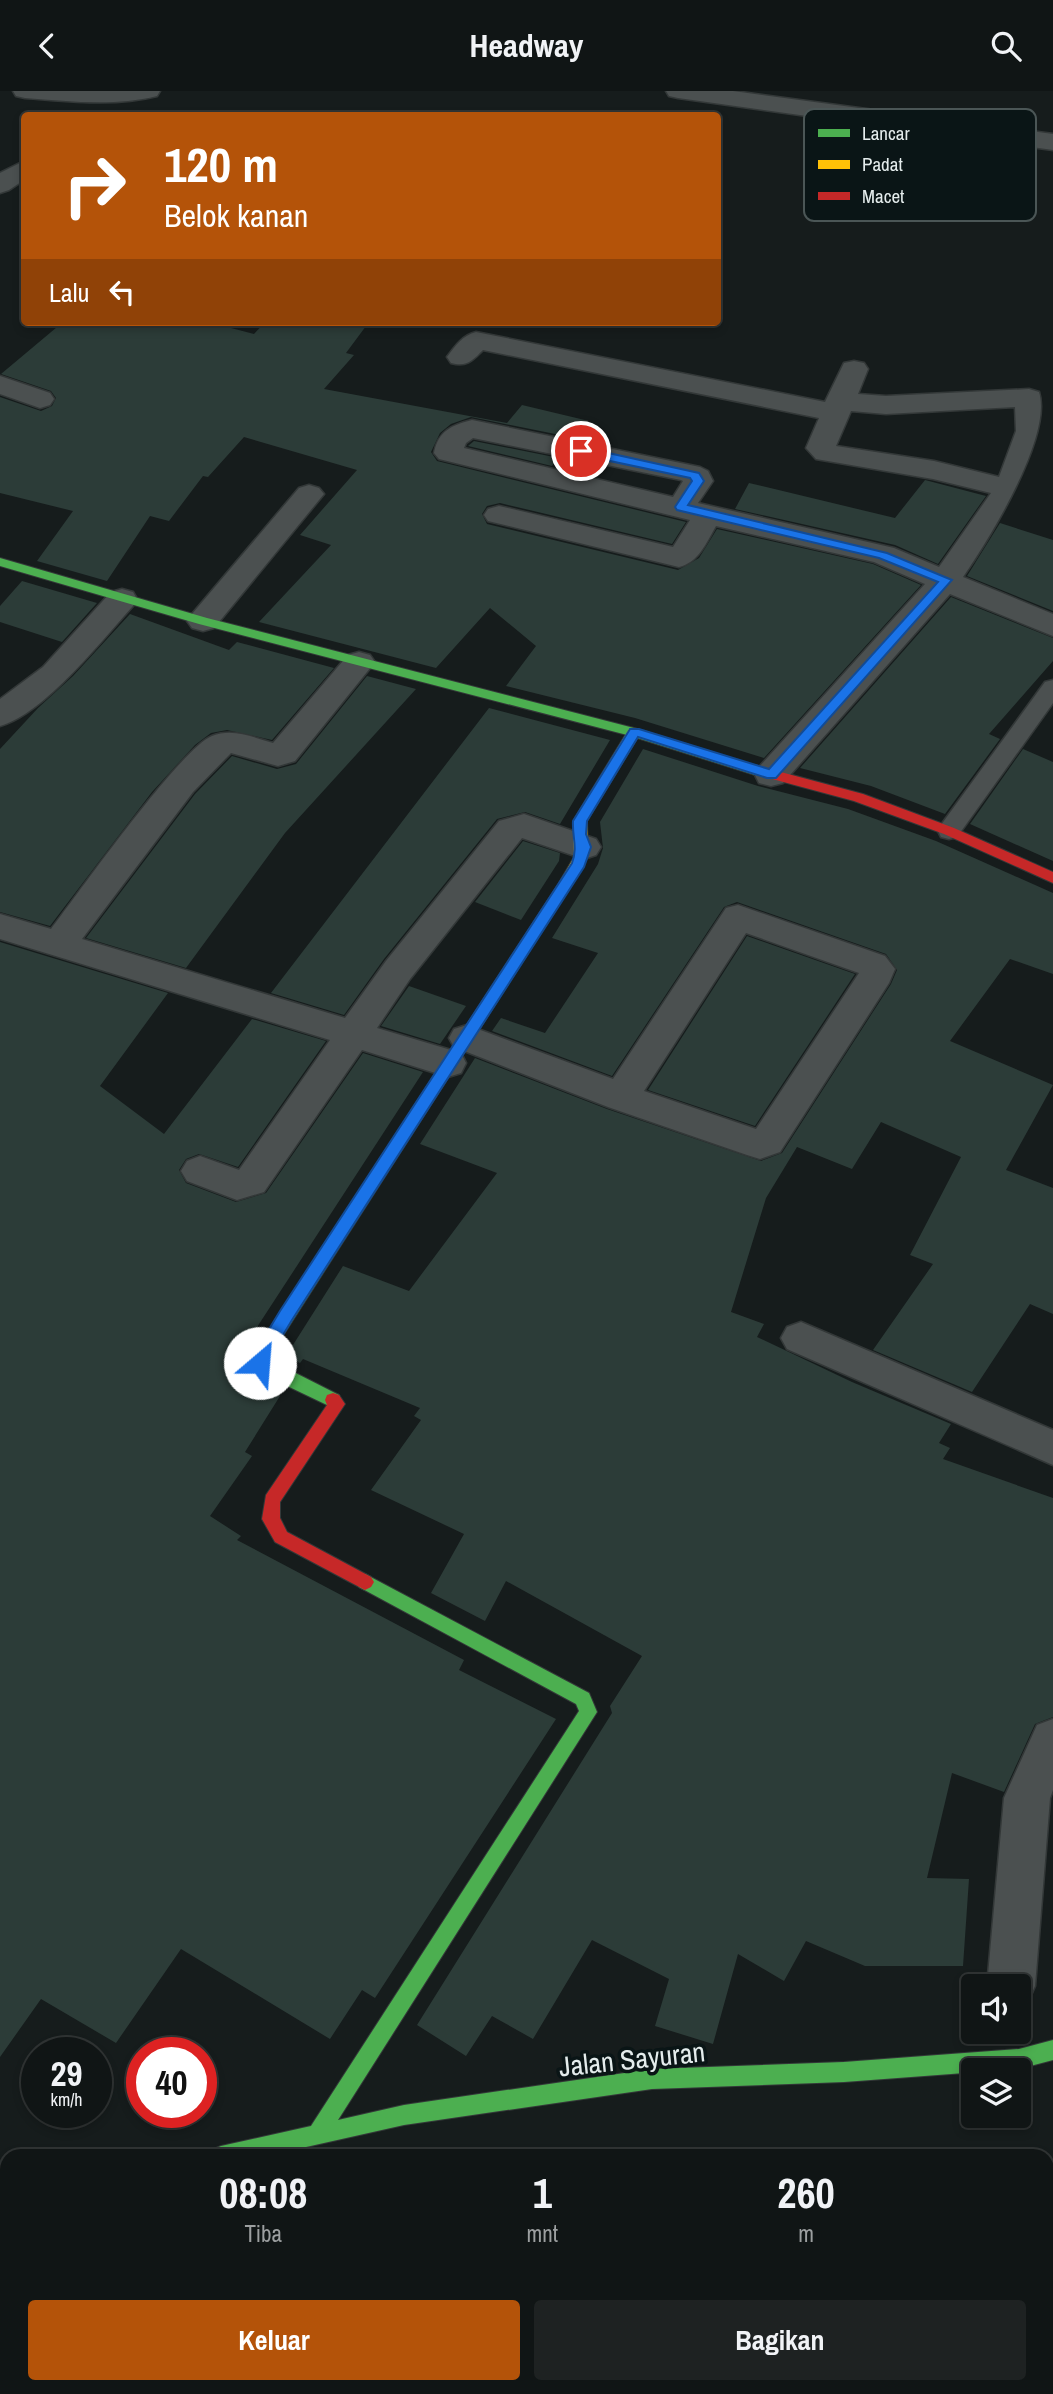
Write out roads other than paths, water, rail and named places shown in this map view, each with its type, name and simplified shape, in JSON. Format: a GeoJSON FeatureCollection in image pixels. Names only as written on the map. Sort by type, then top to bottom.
{"type":"FeatureCollection","features":[{"type":"Feature","properties":{"kind":"street"},"geometry":{"type":"LineString","coordinates":[[25,91],[100,101],[148,91]]}},
{"type":"Feature","properties":{"kind":"street"},"geometry":{"type":"LineString","coordinates":[[678,91],[810,109]]}},
{"type":"Feature","properties":{"kind":"street"},"geometry":{"type":"LineString","coordinates":[[0,185],[21,171]]}},
{"type":"Feature","properties":{"kind":"street"},"geometry":{"type":"LineString","coordinates":[[460,358],[476,340],[837,407],[1041,398],[1009,489],[946,580],[771,775]]}},
{"type":"Feature","properties":{"kind":"street"},"geometry":{"type":"LineString","coordinates":[[854,369],[821,448],[826,453],[934,470],[1009,489]]}},
{"type":"Feature","properties":{"kind":"street"},"geometry":{"type":"LineString","coordinates":[[0,384],[40,399]]}},
{"type":"Feature","properties":{"kind":"street"},"geometry":{"type":"LineString","coordinates":[[499,515],[679,558],[687,550],[694,510],[698,477],[690,473],[472,429],[461,431],[450,442],[449,453],[467,459],[694,510],[883,555],[1053,626]]}},
{"type":"Feature","properties":{"kind":"street"},"geometry":{"type":"LineString","coordinates":[[203,621],[309,494]]}},
{"type":"Feature","properties":{"kind":"street"},"geometry":{"type":"LineString","coordinates":[[0,562],[203,621],[634,732],[771,775],[858,797],[949,831],[1053,878]]}},
{"type":"Feature","properties":{"kind":"street"},"geometry":{"type":"LineString","coordinates":[[0,715],[54,674],[122,599]]}},
{"type":"Feature","properties":{"kind":"street"},"geometry":{"type":"LineString","coordinates":[[60,943],[181,784],[209,754],[220,745],[230,743],[278,755],[283,753],[359,661]]}},
{"type":"Feature","properties":{"kind":"street"},"geometry":{"type":"LineString","coordinates":[[317,2135],[588,1712],[583,1699],[281,1537],[271,1519],[272,1500],[337,1404],[330,1398],[264,1367],[259,1359],[579,863],[584,847],[579,834],[580,821],[634,732]]}},
{"type":"Feature","properties":{"kind":"street"},"geometry":{"type":"LineString","coordinates":[[200,1171],[237,1185],[251,1182],[398,970],[512,829],[524,826],[584,847]]}},
{"type":"Feature","properties":{"kind":"street"},"geometry":{"type":"LineString","coordinates":[[0,926],[353,1033],[458,1051],[621,1097],[760,1145],[767,1142],[877,974],[877,969],[873,965],[738,917],[621,1097]]}},
{"type":"Feature","properties":{"kind":"street"},"geometry":{"type":"LineString","coordinates":[[801,1338],[1053,1448]]}},
{"type":"Feature","properties":{"kind":"street"},"geometry":{"type":"LineString","coordinates":[[1012,1974],[1027,1798],[1053,1739]]}},
{"type":"Feature","properties":{"kind":"street","name":"Jalan Sayuran"},"geometry":{"type":"LineString","coordinates":[[253,2149],[404,2115],[652,2079],[844,2072],[1030,2047]]}},
{"type":"Feature","properties":{"kind":"lane"},"geometry":{"type":"LineString","coordinates":[[949,831],[1053,687]]}}]}
